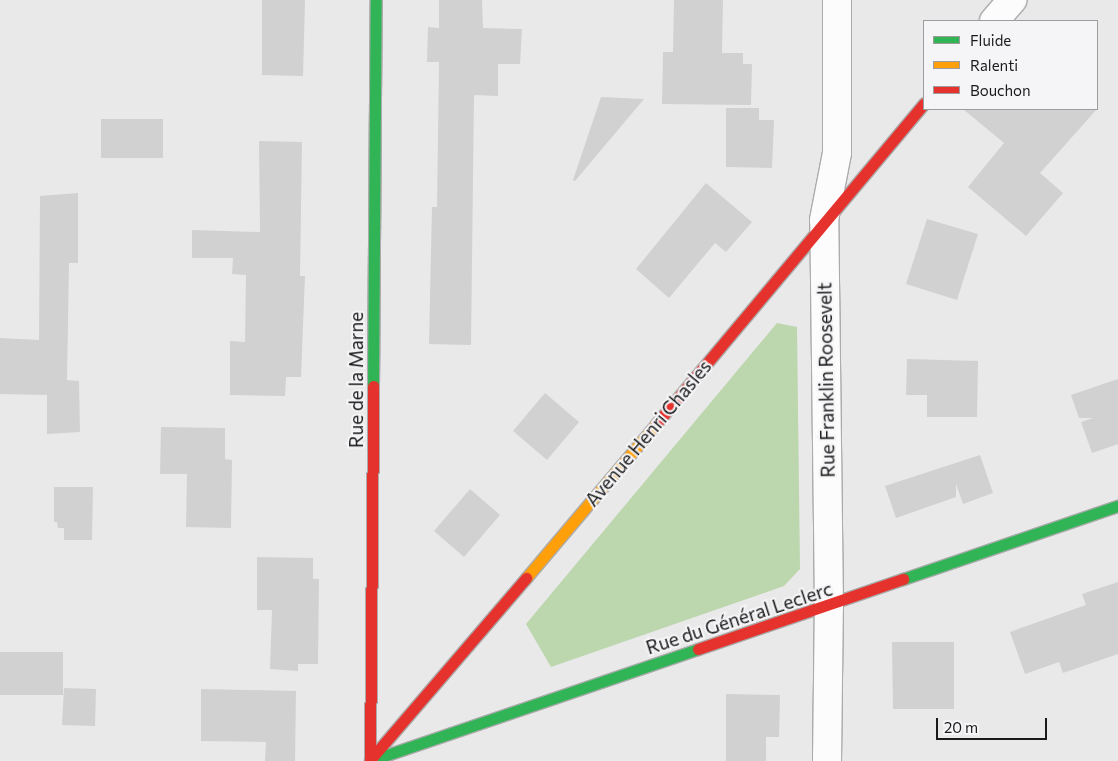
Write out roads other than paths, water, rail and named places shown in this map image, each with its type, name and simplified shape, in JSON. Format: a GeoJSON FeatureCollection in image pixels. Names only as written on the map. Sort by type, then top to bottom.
{"type":"FeatureCollection","features":[{"type":"Feature","properties":{"kind":"street","name":"Rue de la Marne"},"geometry":{"type":"LineString","coordinates":[[370,760],[376,0]]}},
{"type":"Feature","properties":{"kind":"street","name":"Rue Franklin Roosevelt"},"geometry":{"type":"LineString","coordinates":[[827,761],[829,607],[824,220],[837,153],[837,0]]}},
{"type":"Feature","properties":{"kind":"street"},"geometry":{"type":"LineString","coordinates":[[995,20],[1012,0]]}},
{"type":"Feature","properties":{"kind":"street","name":"Avenue Henri Chasles"},"geometry":{"type":"LineString","coordinates":[[370,760],[583,512],[824,220],[923,104]]}},
{"type":"Feature","properties":{"kind":"street","name":"Rue du Général Leclerc"},"geometry":{"type":"LineString","coordinates":[[370,760],[829,607],[1118,506]]}}]}
